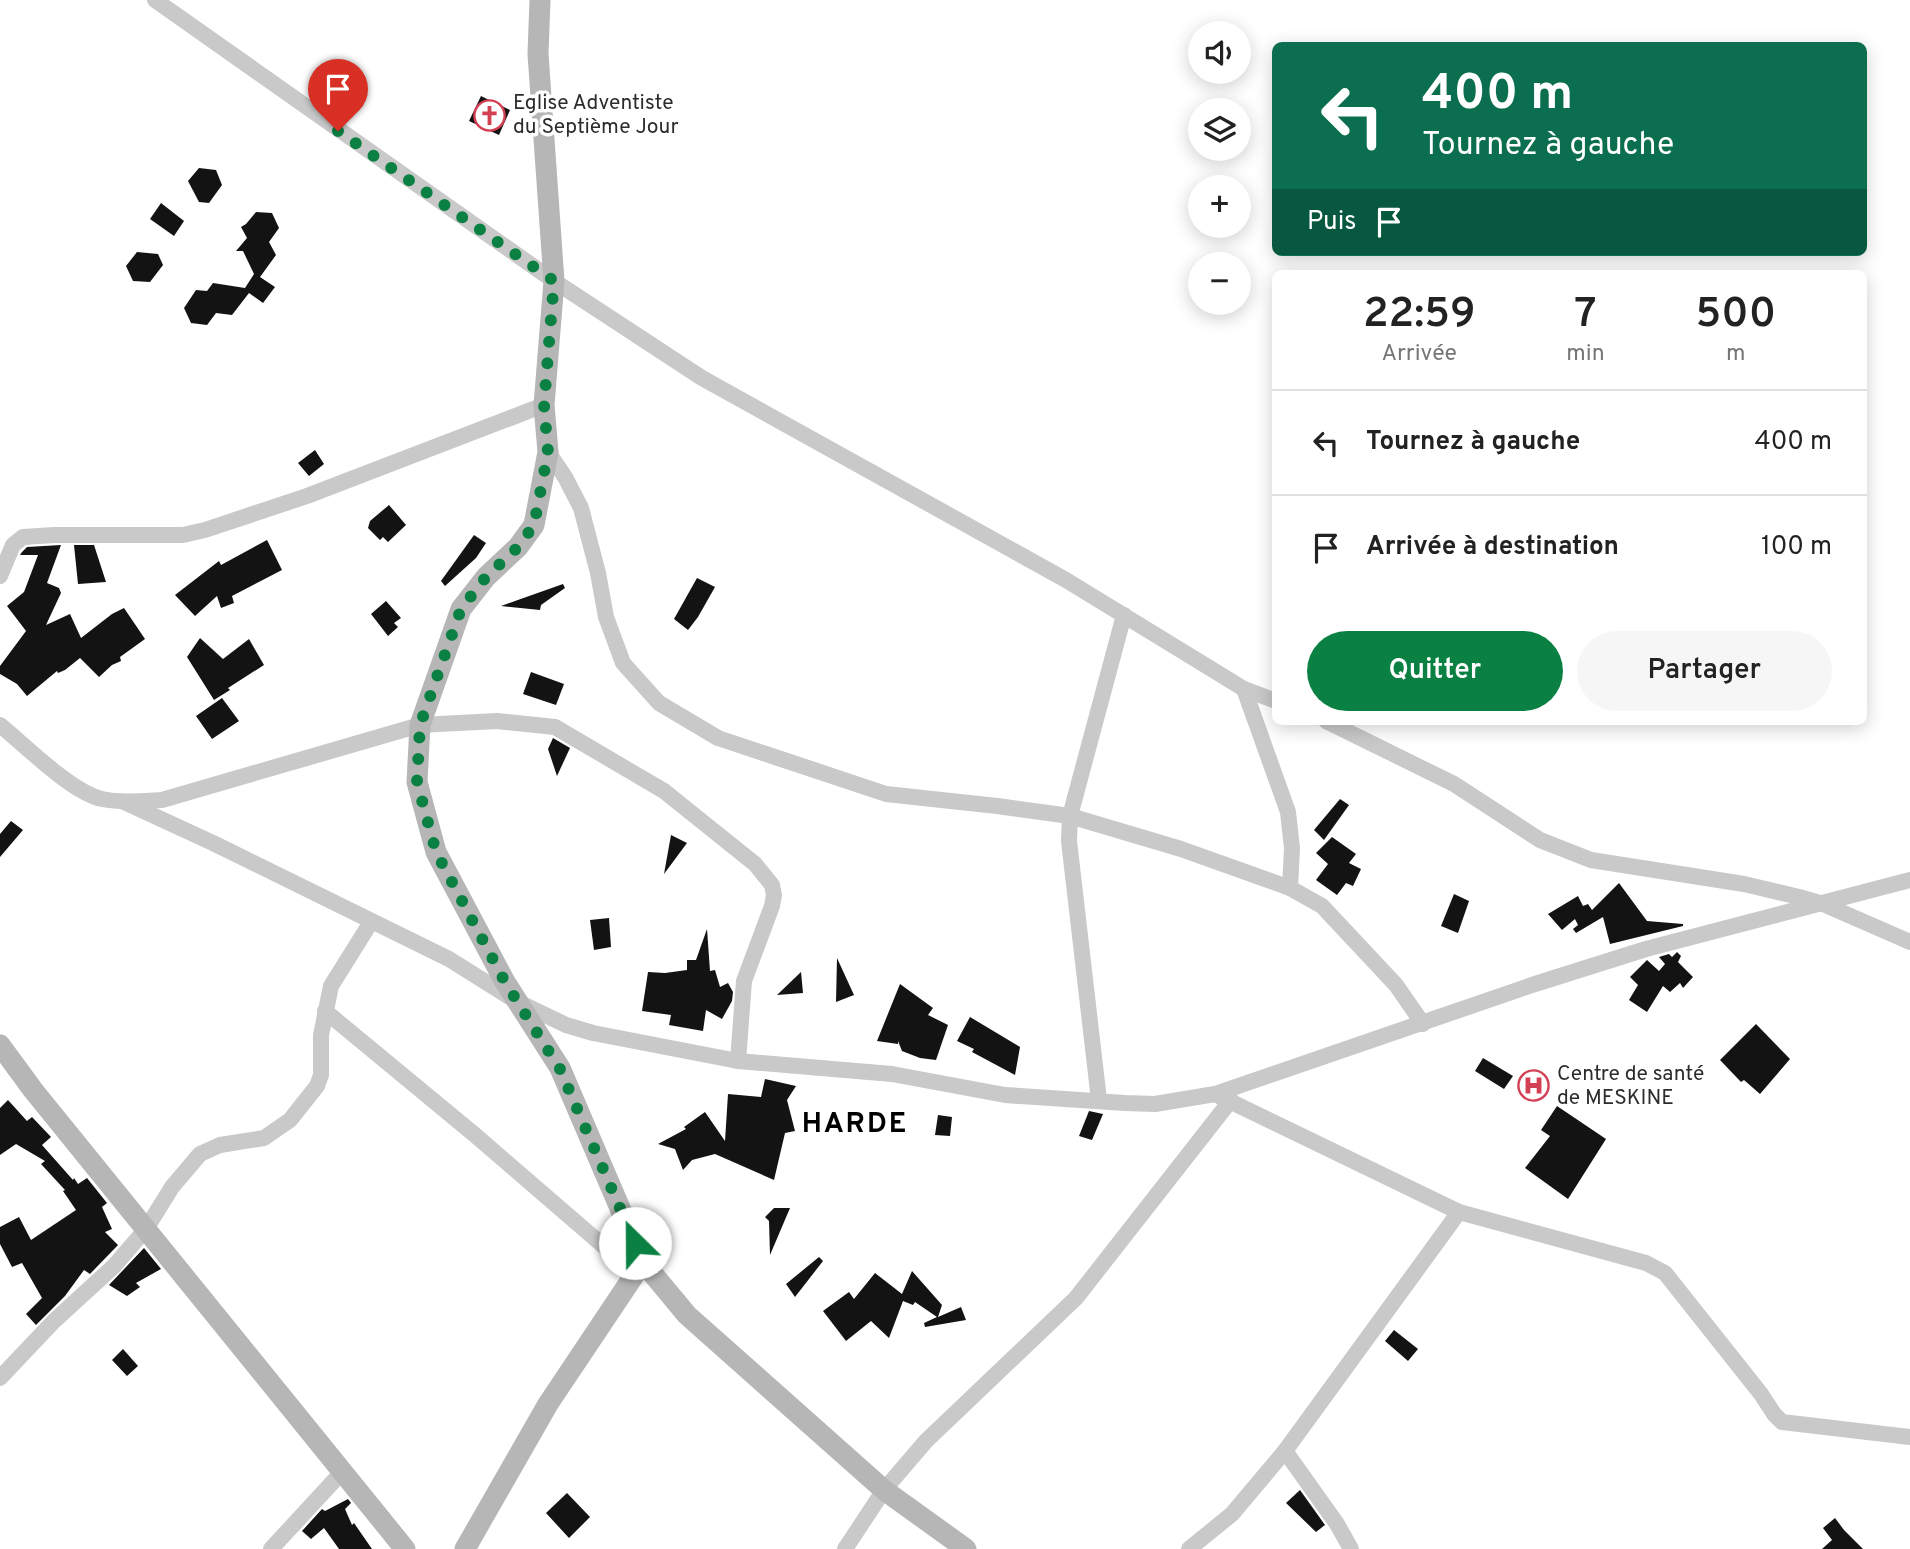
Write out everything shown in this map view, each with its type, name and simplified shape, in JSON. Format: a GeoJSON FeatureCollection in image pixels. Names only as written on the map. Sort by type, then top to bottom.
{"type":"FeatureCollection","features":[{"type":"Feature","properties":{"kind":"street"},"geometry":{"type":"LineString","coordinates":[[155,0],[554,281],[702,378],[1066,580],[1244,689],[1272,700]]}},
{"type":"Feature","properties":{"kind":"street"},"geometry":{"type":"LineString","coordinates":[[540,0],[538,54],[554,281],[544,405],[548,452],[534,525],[518,547],[486,577],[461,609],[420,725],[417,782],[436,852],[516,1001],[560,1069],[639,1268]]}},
{"type":"Feature","properties":{"kind":"street"},"geometry":{"type":"LineString","coordinates":[[0,576],[13,545],[23,537],[183,535],[205,530],[307,496],[544,405]]}},
{"type":"Feature","properties":{"kind":"street"},"geometry":{"type":"LineString","coordinates":[[548,452],[581,508],[606,617],[623,663],[659,703],[718,738],[886,794],[1070,816],[1181,849],[1290,888],[1322,906],[1396,985],[1423,1024]]}},
{"type":"Feature","properties":{"kind":"street"},"geometry":{"type":"LineString","coordinates":[[1100,1100],[1069,841],[1070,816],[1124,615]]}},
{"type":"Feature","properties":{"kind":"street"},"geometry":{"type":"LineString","coordinates":[[1244,689],[1288,812],[1292,848],[1290,888]]}},
{"type":"Feature","properties":{"kind":"street"},"geometry":{"type":"LineString","coordinates":[[0,725],[71,784],[99,798],[124,802],[162,800],[420,725],[497,721],[555,727],[664,791],[755,864],[772,885],[774,894],[744,981],[738,1061]]}},
{"type":"Feature","properties":{"kind":"street"},"geometry":{"type":"LineString","coordinates":[[1334,725],[1454,784],[1540,840],[1591,860],[1744,884],[1823,904],[1910,942]]}},
{"type":"Feature","properties":{"kind":"street"},"geometry":{"type":"LineString","coordinates":[[124,802],[449,959],[516,1001],[566,1025],[593,1033],[738,1061],[892,1074],[1005,1095],[1155,1104],[1215,1094],[1535,984],[1646,949],[1910,880]]}},
{"type":"Feature","properties":{"kind":"street"},"geometry":{"type":"LineString","coordinates":[[0,1378],[54,1321],[114,1266],[146,1229],[173,1187],[200,1154],[220,1145],[264,1139],[290,1120],[317,1086],[321,1075],[321,1035],[331,986],[371,922]]}},
{"type":"Feature","properties":{"kind":"street"},"geometry":{"type":"LineString","coordinates":[[325,1011],[639,1268],[687,1315],[884,1490],[966,1549]]}},
{"type":"Feature","properties":{"kind":"street"},"geometry":{"type":"LineString","coordinates":[[0,1045],[405,1549]]}},
{"type":"Feature","properties":{"kind":"street"},"geometry":{"type":"LineString","coordinates":[[1215,1094],[1459,1212],[1646,1263],[1665,1273],[1782,1422],[1910,1437]]}},
{"type":"Feature","properties":{"kind":"street"},"geometry":{"type":"LineString","coordinates":[[845,1549],[884,1490],[926,1441],[1076,1297],[1231,1100]]}},
{"type":"Feature","properties":{"kind":"street"},"geometry":{"type":"LineString","coordinates":[[1189,1549],[1232,1514],[1285,1451],[1459,1212]]}},
{"type":"Feature","properties":{"kind":"street"},"geometry":{"type":"LineString","coordinates":[[465,1549],[548,1404],[639,1268]]}},
{"type":"Feature","properties":{"kind":"street"},"geometry":{"type":"LineString","coordinates":[[1285,1451],[1337,1524],[1351,1549]]}},
{"type":"Feature","properties":{"kind":"street"},"geometry":{"type":"LineString","coordinates":[[271,1549],[343,1471]]}},
{"type":"Feature","properties":{"kind":"building","name":"Eglise Adventiste du Septième Jour"},"geometry":{"type":"Polygon","coordinates":[[[481,96],[510,110],[499,135],[469,121],[481,96]]]}},
{"type":"Feature","properties":{"kind":"building"},"geometry":{"type":"Polygon","coordinates":[[[199,168],[216,170],[222,185],[209,203],[199,202],[188,181],[199,168]]]}},
{"type":"Feature","properties":{"kind":"building"},"geometry":{"type":"Polygon","coordinates":[[[161,203],[184,221],[174,236],[150,219],[161,203]]]}},
{"type":"Feature","properties":{"kind":"building"},"geometry":{"type":"Polygon","coordinates":[[[256,212],[272,213],[279,228],[269,242],[276,255],[260,277],[275,287],[263,303],[249,293],[232,315],[216,313],[207,325],[191,323],[184,308],[196,290],[207,291],[213,283],[245,288],[254,274],[243,251],[236,251],[247,238],[241,227],[256,212]]]}},
{"type":"Feature","properties":{"kind":"building"},"geometry":{"type":"Polygon","coordinates":[[[137,252],[158,254],[163,265],[150,282],[133,281],[126,266],[137,252]]]}},
{"type":"Feature","properties":{"kind":"building"},"geometry":{"type":"Polygon","coordinates":[[[315,450],[324,464],[309,476],[298,463],[315,450]]]}},
{"type":"Feature","properties":{"kind":"building"},"geometry":{"type":"Polygon","coordinates":[[[389,505],[406,525],[388,542],[383,537],[380,540],[368,528],[370,521],[389,505]]]}},
{"type":"Feature","properties":{"kind":"building"},"geometry":{"type":"Polygon","coordinates":[[[474,535],[486,543],[476,558],[445,586],[441,581],[474,535]]]}},
{"type":"Feature","properties":{"kind":"building"},"geometry":{"type":"Polygon","coordinates":[[[267,540],[282,570],[232,596],[234,603],[221,608],[217,596],[195,616],[175,595],[219,561],[221,565],[267,540]]]}},
{"type":"Feature","properties":{"kind":"building"},"geometry":{"type":"Polygon","coordinates":[[[61,545],[47,583],[59,588],[61,593],[46,625],[70,614],[81,638],[124,608],[145,639],[99,677],[80,658],[65,670],[58,673],[57,671],[27,696],[17,684],[0,674],[0,666],[26,631],[7,606],[24,592],[38,555],[20,555],[22,552],[27,547],[61,545]]]}},
{"type":"Feature","properties":{"kind":"building"},"geometry":{"type":"Polygon","coordinates":[[[74,545],[94,545],[106,582],[78,584],[74,545]]]}},
{"type":"Feature","properties":{"kind":"building"},"geometry":{"type":"Polygon","coordinates":[[[697,578],[715,587],[688,630],[674,619],[697,578]]]}},
{"type":"Feature","properties":{"kind":"building"},"geometry":{"type":"Polygon","coordinates":[[[563,584],[565,588],[541,605],[540,610],[501,606],[563,584]]]}},
{"type":"Feature","properties":{"kind":"building"},"geometry":{"type":"Polygon","coordinates":[[[386,601],[401,618],[394,623],[398,627],[388,636],[371,614],[386,601]]]}},
{"type":"Feature","properties":{"kind":"building"},"geometry":{"type":"Polygon","coordinates":[[[200,638],[223,659],[249,639],[264,665],[214,700],[187,657],[200,638]]]}},
{"type":"Feature","properties":{"kind":"building"},"geometry":{"type":"Polygon","coordinates":[[[531,672],[564,684],[556,705],[523,694],[531,672]]]}},
{"type":"Feature","properties":{"kind":"building"},"geometry":{"type":"Polygon","coordinates":[[[222,698],[239,721],[212,739],[196,716],[222,698]]]}},
{"type":"Feature","properties":{"kind":"building"},"geometry":{"type":"Polygon","coordinates":[[[553,738],[570,748],[557,776],[548,749],[553,738]]]}},
{"type":"Feature","properties":{"kind":"building"},"geometry":{"type":"Polygon","coordinates":[[[1340,799],[1349,805],[1324,840],[1314,830],[1340,799]]]}},
{"type":"Feature","properties":{"kind":"building"},"geometry":{"type":"Polygon","coordinates":[[[11,821],[23,830],[0,857],[0,834],[11,821]]]}},
{"type":"Feature","properties":{"kind":"building"},"geometry":{"type":"Polygon","coordinates":[[[671,835],[687,843],[664,874],[671,835]]]}},
{"type":"Feature","properties":{"kind":"building"},"geometry":{"type":"Polygon","coordinates":[[[1332,837],[1356,854],[1349,863],[1361,869],[1353,886],[1346,883],[1337,895],[1316,880],[1328,864],[1316,853],[1332,837]]]}},
{"type":"Feature","properties":{"kind":"building"},"geometry":{"type":"Polygon","coordinates":[[[1619,883],[1647,921],[1683,926],[1610,944],[1603,917],[1576,933],[1573,929],[1578,925],[1575,919],[1562,930],[1548,914],[1578,896],[1583,906],[1588,904],[1592,910],[1619,883]]]}},
{"type":"Feature","properties":{"kind":"building"},"geometry":{"type":"Polygon","coordinates":[[[1454,894],[1469,901],[1458,933],[1441,926],[1454,894]]]}},
{"type":"Feature","properties":{"kind":"building"},"geometry":{"type":"Polygon","coordinates":[[[609,918],[611,947],[594,950],[590,920],[609,918]]]}},
{"type":"Feature","properties":{"kind":"building"},"geometry":{"type":"Polygon","coordinates":[[[707,929],[710,971],[715,970],[720,987],[728,983],[733,992],[732,1001],[722,1019],[706,1010],[703,1031],[669,1025],[671,1015],[642,1011],[648,972],[687,970],[687,960],[696,960],[707,929]]]}},
{"type":"Feature","properties":{"kind":"building"},"geometry":{"type":"Polygon","coordinates":[[[1677,952],[1681,956],[1678,962],[1693,977],[1683,988],[1680,983],[1670,992],[1663,986],[1647,1012],[1629,1000],[1638,985],[1630,977],[1647,960],[1659,971],[1665,964],[1659,957],[1669,954],[1672,957],[1677,952]]]}},
{"type":"Feature","properties":{"kind":"building"},"geometry":{"type":"Polygon","coordinates":[[[837,958],[854,995],[836,1002],[837,958]]]}},
{"type":"Feature","properties":{"kind":"building"},"geometry":{"type":"Polygon","coordinates":[[[801,972],[803,993],[777,995],[801,972]]]}},
{"type":"Feature","properties":{"kind":"building"},"geometry":{"type":"Polygon","coordinates":[[[900,984],[933,1008],[928,1015],[948,1025],[936,1060],[920,1058],[902,1051],[898,1041],[898,1044],[877,1041],[900,984]]]}},
{"type":"Feature","properties":{"kind":"building"},"geometry":{"type":"Polygon","coordinates":[[[970,1017],[1020,1047],[1015,1075],[957,1041],[970,1017]]]}},
{"type":"Feature","properties":{"kind":"building"},"geometry":{"type":"Polygon","coordinates":[[[1756,1024],[1790,1059],[1760,1094],[1744,1080],[1741,1082],[1720,1060],[1756,1024]]]}},
{"type":"Feature","properties":{"kind":"building"},"geometry":{"type":"Polygon","coordinates":[[[1483,1058],[1513,1076],[1504,1089],[1475,1071],[1483,1058]]]}},
{"type":"Feature","properties":{"kind":"building"},"geometry":{"type":"Polygon","coordinates":[[[765,1079],[796,1086],[787,1100],[795,1131],[785,1133],[774,1180],[715,1154],[692,1160],[683,1170],[675,1149],[658,1144],[686,1129],[684,1127],[705,1112],[725,1141],[728,1094],[761,1097],[765,1079]]]}},
{"type":"Feature","properties":{"kind":"building"},"geometry":{"type":"Polygon","coordinates":[[[8,1100],[27,1121],[32,1117],[51,1137],[42,1145],[73,1180],[74,1178],[78,1184],[87,1178],[107,1203],[102,1207],[112,1229],[105,1232],[118,1245],[90,1274],[84,1270],[65,1296],[36,1325],[26,1314],[42,1298],[22,1263],[12,1267],[0,1244],[0,1227],[19,1217],[31,1240],[76,1210],[63,1191],[65,1190],[41,1164],[45,1161],[16,1144],[0,1155],[0,1108],[8,1100]]]}},
{"type":"Feature","properties":{"kind":"building"},"geometry":{"type":"Polygon","coordinates":[[[1557,1106],[1606,1139],[1568,1199],[1525,1168],[1550,1136],[1541,1130],[1557,1106]]]}},
{"type":"Feature","properties":{"kind":"building"},"geometry":{"type":"Polygon","coordinates":[[[1089,1111],[1103,1114],[1092,1140],[1079,1136],[1089,1111]]]}},
{"type":"Feature","properties":{"kind":"building"},"geometry":{"type":"Polygon","coordinates":[[[938,1115],[952,1117],[950,1136],[935,1135],[938,1115]]]}},
{"type":"Feature","properties":{"kind":"building"},"geometry":{"type":"Polygon","coordinates":[[[774,1208],[790,1208],[770,1255],[769,1221],[765,1217],[774,1208]]]}},
{"type":"Feature","properties":{"kind":"building"},"geometry":{"type":"Polygon","coordinates":[[[144,1248],[161,1269],[136,1283],[140,1287],[127,1296],[109,1285],[144,1248]]]}},
{"type":"Feature","properties":{"kind":"building"},"geometry":{"type":"Polygon","coordinates":[[[819,1257],[823,1261],[795,1297],[786,1284],[819,1257]]]}},
{"type":"Feature","properties":{"kind":"building"},"geometry":{"type":"Polygon","coordinates":[[[912,1271],[942,1305],[938,1317],[961,1307],[966,1320],[925,1327],[924,1323],[937,1317],[915,1302],[913,1305],[903,1301],[889,1338],[871,1321],[846,1341],[823,1311],[849,1292],[854,1299],[875,1273],[902,1294],[912,1271]]]}},
{"type":"Feature","properties":{"kind":"building"},"geometry":{"type":"Polygon","coordinates":[[[1394,1330],[1418,1349],[1408,1361],[1385,1341],[1394,1330]]]}},
{"type":"Feature","properties":{"kind":"building"},"geometry":{"type":"Polygon","coordinates":[[[123,1349],[138,1366],[127,1376],[112,1360],[123,1349]]]}},
{"type":"Feature","properties":{"kind":"building"},"geometry":{"type":"Polygon","coordinates":[[[1300,1490],[1325,1525],[1316,1532],[1286,1503],[1300,1490]]]}},
{"type":"Feature","properties":{"kind":"building"},"geometry":{"type":"Polygon","coordinates":[[[567,1493],[590,1517],[569,1538],[546,1513],[567,1493]]]}},
{"type":"Feature","properties":{"kind":"building"},"geometry":{"type":"Polygon","coordinates":[[[348,1499],[351,1503],[345,1509],[352,1525],[354,1523],[372,1549],[339,1549],[324,1528],[311,1539],[302,1531],[322,1509],[325,1511],[348,1499]]]}},
{"type":"Feature","properties":{"kind":"building"},"geometry":{"type":"Polygon","coordinates":[[[1835,1518],[1863,1549],[1822,1549],[1832,1540],[1823,1528],[1835,1518]]]}},
{"type":"Feature","properties":{"kind":"place","name":"Eglise Adventiste du Septième Jour"},"geometry":{"type":"Point","coordinates":[490,115]}},
{"type":"Feature","properties":{"kind":"place","name":"Centre de santé de MESKINE"},"geometry":{"type":"Point","coordinates":[1534,1086]}},
{"type":"Feature","properties":{"kind":"district","name":"HARDE"},"geometry":{"type":"Point","coordinates":[855,1125]}},
{"type":"Feature","properties":{"kind":"route"},"geometry":{"type":"LineString","coordinates":[[338,131],[554,281],[544,405],[548,452],[534,525],[518,547],[486,577],[461,609],[420,725],[417,782],[436,852],[505,982],[560,1069],[635,1243]]}}]}
